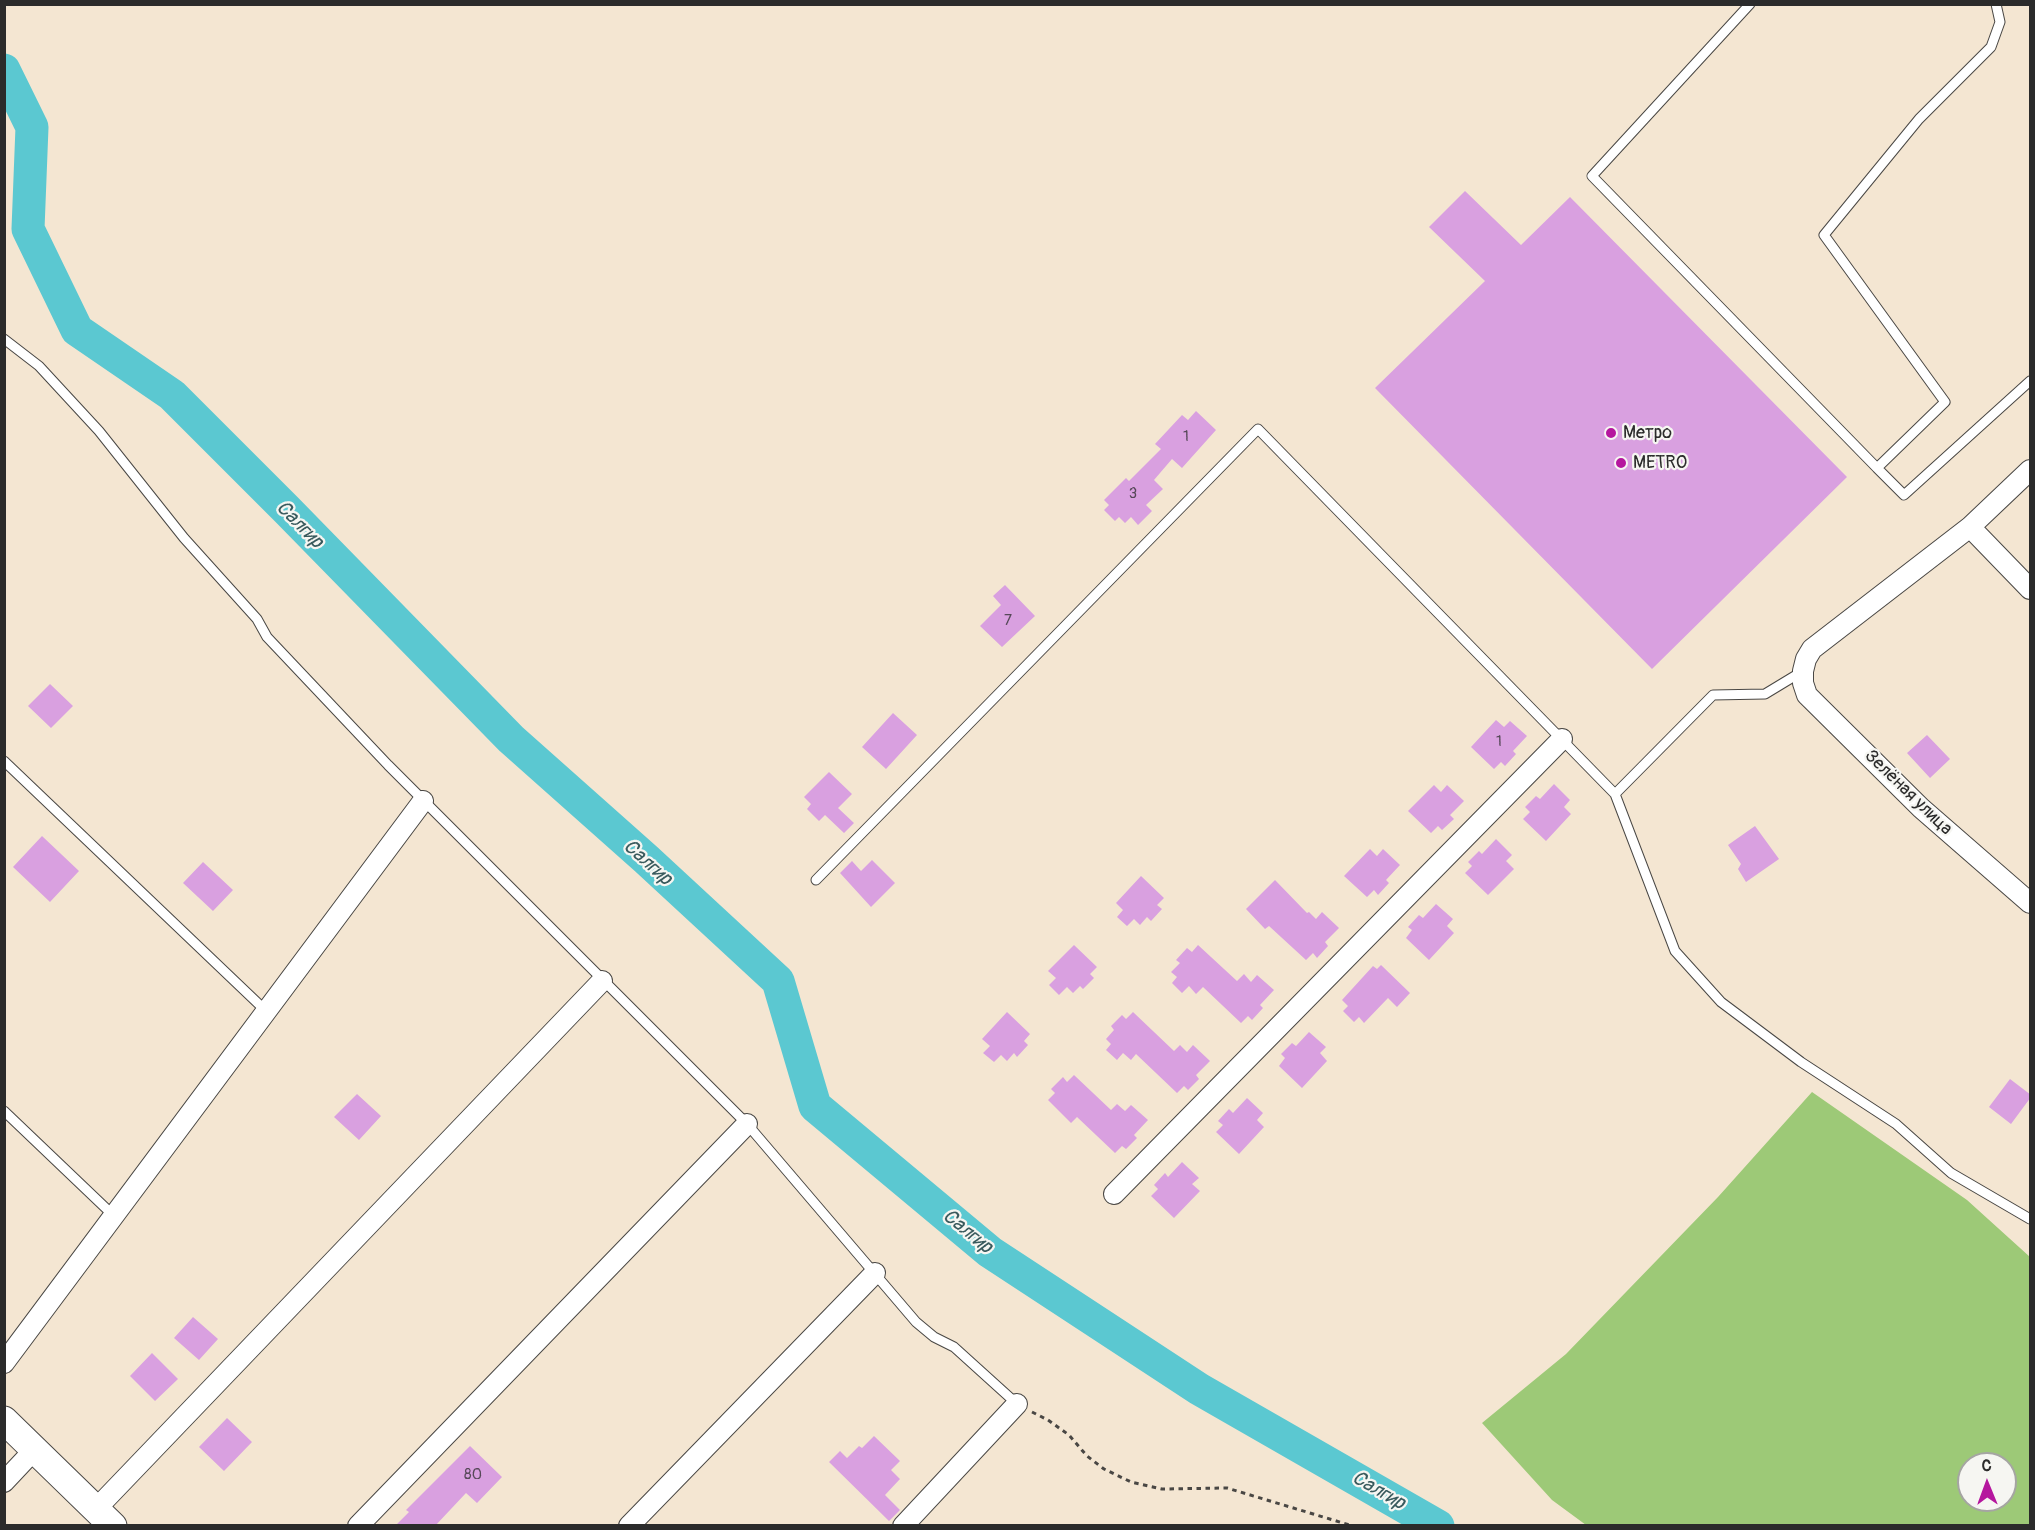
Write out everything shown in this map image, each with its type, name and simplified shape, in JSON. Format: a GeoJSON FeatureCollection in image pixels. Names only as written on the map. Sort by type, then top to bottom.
{"type":"FeatureCollection","features":[{"type":"Feature","properties":{"kind":"main road"},"geometry":{"type":"LineString","coordinates":[[4,1420],[104,1517]]}},
{"type":"Feature","properties":{"kind":"street"},"geometry":{"type":"LineString","coordinates":[[1803,671],[1812,649],[1970,527],[2031,470]]}},
{"type":"Feature","properties":{"kind":"street"},"geometry":{"type":"LineString","coordinates":[[1970,527],[2031,589]]}},
{"type":"Feature","properties":{"kind":"street","name":"Зелёная улица"},"geometry":{"type":"LineString","coordinates":[[1803,671],[1803,683],[1807,695],[1921,808],[2031,903]]}},
{"type":"Feature","properties":{"kind":"street"},"geometry":{"type":"LineString","coordinates":[[1114,1194],[1562,740]]}},
{"type":"Feature","properties":{"kind":"street"},"geometry":{"type":"LineString","coordinates":[[4,1363],[423,801]]}},
{"type":"Feature","properties":{"kind":"street"},"geometry":{"type":"LineString","coordinates":[[104,1517],[602,981]]}},
{"type":"Feature","properties":{"kind":"street"},"geometry":{"type":"LineString","coordinates":[[358,1526],[747,1124]]}},
{"type":"Feature","properties":{"kind":"street"},"geometry":{"type":"LineString","coordinates":[[629,1526],[875,1274]]}},
{"type":"Feature","properties":{"kind":"street"},"geometry":{"type":"LineString","coordinates":[[903,1526],[1017,1404]]}},
{"type":"Feature","properties":{"kind":"street"},"geometry":{"type":"LineString","coordinates":[[4,1482],[35,1449]]}},
{"type":"Feature","properties":{"kind":"lane"},"geometry":{"type":"LineString","coordinates":[[1749,4],[1592,176],[1904,495],[2031,381]]}},
{"type":"Feature","properties":{"kind":"lane"},"geometry":{"type":"LineString","coordinates":[[1877,468],[1945,402],[1824,235],[1918,119],[1991,47],[2000,22],[1996,4]]}},
{"type":"Feature","properties":{"kind":"lane"},"geometry":{"type":"LineString","coordinates":[[4,339],[39,366],[99,431],[184,538],[257,619],[267,637],[423,801],[747,1124],[916,1322],[934,1337],[954,1347],[1017,1404]]}},
{"type":"Feature","properties":{"kind":"lane"},"geometry":{"type":"LineString","coordinates":[[816,880],[1258,429],[1615,794],[1675,951],[1721,1002],[1801,1062],[1896,1124],[1951,1173],[2031,1219]]}},
{"type":"Feature","properties":{"kind":"lane"},"geometry":{"type":"LineString","coordinates":[[1615,794],[1713,695],[1764,694],[1803,671]]}},
{"type":"Feature","properties":{"kind":"lane"},"geometry":{"type":"LineString","coordinates":[[4,761],[266,1011]]}},
{"type":"Feature","properties":{"kind":"lane"},"geometry":{"type":"LineString","coordinates":[[4,1111],[114,1216]]}},
{"type":"Feature","properties":{"kind":"path"},"geometry":{"type":"LineString","coordinates":[[1017,1404],[1048,1420],[1069,1435],[1087,1456],[1104,1469],[1131,1482],[1162,1489],[1227,1488],[1353,1526]]}},
{"type":"Feature","properties":{"kind":"green space"},"geometry":{"type":"Polygon","coordinates":[[[1812,1092],[1967,1200],[2030,1257],[2030,1525],[1586,1525],[1552,1500],[1482,1423],[1566,1354],[1718,1197],[1812,1092]]]}},
{"type":"Feature","properties":{"kind":"building","name":"Метро"},"geometry":{"type":"Polygon","coordinates":[[[1465,191],[1521,245],[1570,197],[1847,477],[1652,669],[1375,388],[1485,281],[1429,227],[1465,191]]]}},
{"type":"Feature","properties":{"kind":"building"},"geometry":{"type":"Polygon","coordinates":[[[1196,411],[1216,430],[1182,468],[1172,459],[1154,480],[1163,489],[1146,505],[1152,511],[1138,525],[1131,517],[1125,523],[1119,517],[1115,521],[1104,510],[1109,505],[1104,500],[1126,478],[1129,481],[1161,449],[1155,444],[1182,415],[1188,420],[1196,411]]]}},
{"type":"Feature","properties":{"kind":"building"},"geometry":{"type":"Polygon","coordinates":[[[1005,585],[1035,616],[1002,647],[980,626],[1001,605],[993,596],[1005,585]]]}},
{"type":"Feature","properties":{"kind":"building"},"geometry":{"type":"Polygon","coordinates":[[[50,684],[73,706],[51,728],[28,706],[50,684]]]}},
{"type":"Feature","properties":{"kind":"building"},"geometry":{"type":"Polygon","coordinates":[[[893,713],[917,735],[886,769],[862,747],[893,713]]]}},
{"type":"Feature","properties":{"kind":"building"},"geometry":{"type":"Polygon","coordinates":[[[1496,720],[1504,727],[1510,721],[1527,736],[1513,751],[1516,754],[1505,766],[1501,762],[1494,769],[1471,747],[1496,720]]]}},
{"type":"Feature","properties":{"kind":"building"},"geometry":{"type":"Polygon","coordinates":[[[1927,735],[1950,759],[1930,778],[1907,753],[1927,735]]]}},
{"type":"Feature","properties":{"kind":"building"},"geometry":{"type":"Polygon","coordinates":[[[829,772],[852,794],[838,808],[854,823],[844,833],[825,815],[819,821],[807,809],[811,804],[804,797],[829,772]]]}},
{"type":"Feature","properties":{"kind":"building"},"geometry":{"type":"Polygon","coordinates":[[[1554,784],[1570,800],[1564,807],[1571,814],[1546,841],[1523,819],[1530,812],[1525,807],[1536,796],[1540,799],[1554,784]]]}},
{"type":"Feature","properties":{"kind":"building"},"geometry":{"type":"Polygon","coordinates":[[[1434,785],[1441,792],[1447,785],[1464,801],[1450,815],[1454,819],[1442,830],[1438,826],[1431,833],[1408,811],[1434,785]]]}},
{"type":"Feature","properties":{"kind":"building"},"geometry":{"type":"Polygon","coordinates":[[[1755,826],[1779,859],[1746,882],[1738,869],[1741,864],[1728,845],[1755,826]]]}},
{"type":"Feature","properties":{"kind":"building"},"geometry":{"type":"Polygon","coordinates":[[[42,836],[79,871],[50,902],[13,867],[42,836]]]}},
{"type":"Feature","properties":{"kind":"building"},"geometry":{"type":"Polygon","coordinates":[[[1496,839],[1512,855],[1506,861],[1514,869],[1488,895],[1465,873],[1472,866],[1468,862],[1479,851],[1482,854],[1496,839]]]}},
{"type":"Feature","properties":{"kind":"building"},"geometry":{"type":"Polygon","coordinates":[[[1370,849],[1377,856],[1383,849],[1400,865],[1386,880],[1389,883],[1378,895],[1374,890],[1367,897],[1344,876],[1370,849]]]}},
{"type":"Feature","properties":{"kind":"building"},"geometry":{"type":"Polygon","coordinates":[[[872,860],[895,883],[871,907],[840,873],[852,861],[861,871],[872,860]]]}},
{"type":"Feature","properties":{"kind":"building"},"geometry":{"type":"Polygon","coordinates":[[[203,862],[233,890],[213,911],[183,883],[203,862]]]}},
{"type":"Feature","properties":{"kind":"building"},"geometry":{"type":"Polygon","coordinates":[[[1141,876],[1164,898],[1157,905],[1162,909],[1151,921],[1147,917],[1140,925],[1134,919],[1127,926],[1117,917],[1123,910],[1116,903],[1141,876]]]}},
{"type":"Feature","properties":{"kind":"building"},"geometry":{"type":"Polygon","coordinates":[[[1275,880],[1307,913],[1309,912],[1316,919],[1322,912],[1339,928],[1325,942],[1328,946],[1317,958],[1313,953],[1306,960],[1269,926],[1265,929],[1246,909],[1275,880]]]}},
{"type":"Feature","properties":{"kind":"building"},"geometry":{"type":"Polygon","coordinates":[[[1436,904],[1453,919],[1447,926],[1454,933],[1429,960],[1406,938],[1412,930],[1408,927],[1419,915],[1423,918],[1436,904]]]}},
{"type":"Feature","properties":{"kind":"building"},"geometry":{"type":"Polygon","coordinates":[[[1074,945],[1097,967],[1090,974],[1094,978],[1083,989],[1080,986],[1073,993],[1067,987],[1059,995],[1049,985],[1056,978],[1048,971],[1074,945]]]}},
{"type":"Feature","properties":{"kind":"building"},"geometry":{"type":"Polygon","coordinates":[[[1198,945],[1237,981],[1244,974],[1251,982],[1257,975],[1274,990],[1260,1005],[1263,1008],[1252,1020],[1248,1016],[1241,1023],[1203,987],[1196,994],[1189,986],[1182,993],[1172,983],[1177,977],[1171,972],[1180,963],[1176,960],[1187,948],[1192,952],[1198,945]]]}},
{"type":"Feature","properties":{"kind":"building"},"geometry":{"type":"Polygon","coordinates":[[[1381,965],[1410,993],[1397,1007],[1388,998],[1364,1023],[1359,1017],[1354,1022],[1343,1011],[1348,1006],[1342,1000],[1373,966],[1377,969],[1381,965]]]}},
{"type":"Feature","properties":{"kind":"building"},"geometry":{"type":"Polygon","coordinates":[[[1007,1012],[1030,1034],[1024,1041],[1028,1045],[1017,1057],[1014,1053],[1007,1061],[1001,1055],[994,1062],[983,1053],[990,1046],[982,1039],[1007,1012]]]}},
{"type":"Feature","properties":{"kind":"building"},"geometry":{"type":"Polygon","coordinates":[[[1133,1012],[1174,1051],[1180,1045],[1187,1052],[1193,1045],[1210,1061],[1196,1075],[1199,1079],[1188,1090],[1184,1086],[1177,1093],[1136,1054],[1131,1060],[1123,1053],[1117,1060],[1106,1050],[1111,1044],[1106,1039],[1114,1030],[1111,1026],[1122,1015],[1126,1019],[1133,1012]]]}},
{"type":"Feature","properties":{"kind":"building"},"geometry":{"type":"Polygon","coordinates":[[[1309,1032],[1326,1047],[1320,1053],[1327,1061],[1302,1088],[1279,1066],[1285,1058],[1281,1054],[1292,1043],[1296,1046],[1309,1032]]]}},
{"type":"Feature","properties":{"kind":"building"},"geometry":{"type":"Polygon","coordinates":[[[1074,1075],[1111,1110],[1117,1104],[1125,1111],[1131,1105],[1148,1120],[1134,1135],[1137,1138],[1126,1149],[1122,1146],[1115,1153],[1077,1117],[1071,1123],[1048,1100],[1055,1093],[1051,1089],[1063,1077],[1067,1082],[1074,1075]]]}},
{"type":"Feature","properties":{"kind":"building"},"geometry":{"type":"Polygon","coordinates":[[[2010,1079],[2031,1095],[2011,1124],[1989,1107],[2010,1079]]]}},
{"type":"Feature","properties":{"kind":"building"},"geometry":{"type":"Polygon","coordinates":[[[357,1094],[381,1116],[359,1140],[334,1117],[357,1094]]]}},
{"type":"Feature","properties":{"kind":"building"},"geometry":{"type":"Polygon","coordinates":[[[1247,1098],[1263,1113],[1257,1120],[1264,1127],[1239,1154],[1216,1132],[1223,1125],[1218,1121],[1229,1109],[1233,1113],[1247,1098]]]}},
{"type":"Feature","properties":{"kind":"building"},"geometry":{"type":"Polygon","coordinates":[[[1182,1162],[1199,1178],[1192,1184],[1200,1191],[1174,1218],[1151,1196],[1158,1189],[1154,1185],[1165,1173],[1168,1177],[1182,1162]]]}},
{"type":"Feature","properties":{"kind":"building"},"geometry":{"type":"Polygon","coordinates":[[[193,1317],[218,1339],[199,1360],[174,1338],[193,1317]]]}},
{"type":"Feature","properties":{"kind":"building"},"geometry":{"type":"Polygon","coordinates":[[[152,1353],[178,1379],[155,1401],[130,1376],[152,1353]]]}},
{"type":"Feature","properties":{"kind":"building"},"geometry":{"type":"Polygon","coordinates":[[[227,1418],[252,1442],[224,1471],[199,1447],[227,1418]]]}},
{"type":"Feature","properties":{"kind":"building"},"geometry":{"type":"Polygon","coordinates":[[[874,1436],[900,1461],[891,1470],[900,1479],[885,1495],[900,1510],[889,1521],[829,1462],[840,1451],[847,1458],[874,1436]]]}},
{"type":"Feature","properties":{"kind":"building"},"geometry":{"type":"Polygon","coordinates":[[[470,1446],[502,1477],[477,1503],[466,1493],[435,1526],[395,1526],[409,1512],[406,1510],[470,1446]]]}},
{"type":"Feature","properties":{"kind":"waterway","name":"Салгир"},"geometry":{"type":"LineString","coordinates":[[4,70],[32,127],[28,229],[77,330],[172,395],[511,739],[778,981],[815,1106],[990,1252],[1199,1389],[1438,1526]]}},
{"type":"Feature","properties":{"kind":"place","name":"Метро"},"geometry":{"type":"Point","coordinates":[1611,433]}},
{"type":"Feature","properties":{"kind":"place","name":"METRO"},"geometry":{"type":"Point","coordinates":[1621,463]}}]}
